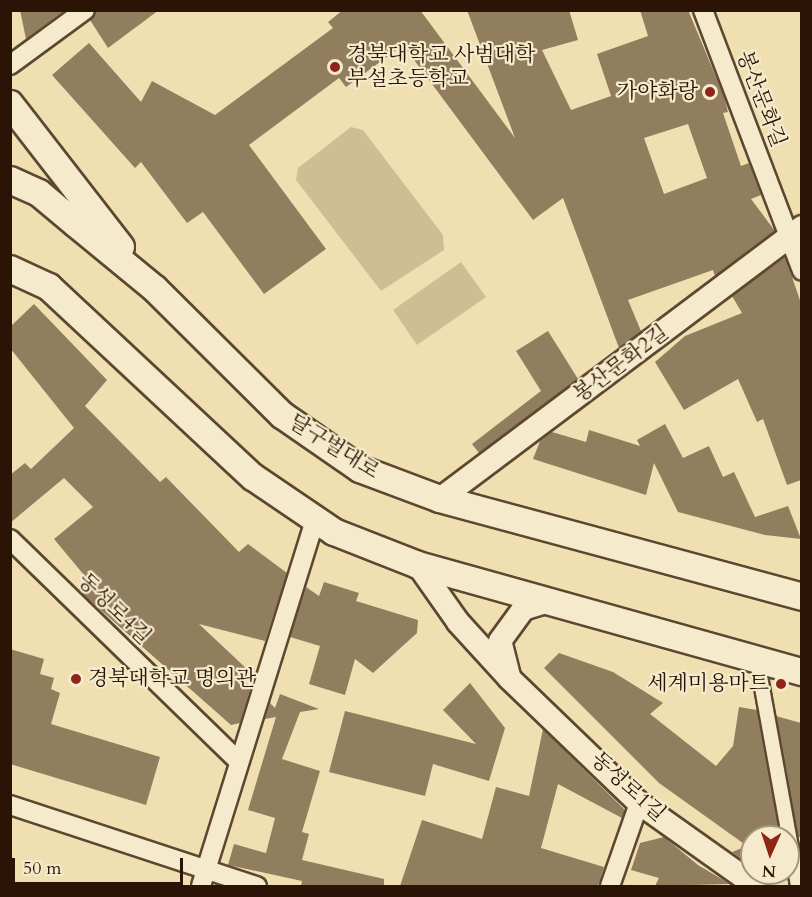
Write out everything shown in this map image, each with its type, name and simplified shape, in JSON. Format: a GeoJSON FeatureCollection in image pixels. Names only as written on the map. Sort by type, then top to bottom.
{"type":"FeatureCollection","features":[{"type":"Feature","properties":{"kind":"main road"},"geometry":{"type":"LineString","coordinates":[[10,104],[155,289]]}},
{"type":"Feature","properties":{"kind":"main road","name":"달구벌대로"},"geometry":{"type":"LineString","coordinates":[[10,180],[39,193],[155,289],[282,415],[360,469],[440,499],[801,597]]}},
{"type":"Feature","properties":{"kind":"main road"},"geometry":{"type":"LineString","coordinates":[[10,269],[49,287],[253,477],[315,520],[372,550],[418,565],[801,672]]}},
{"type":"Feature","properties":{"kind":"main road"},"geometry":{"type":"LineString","coordinates":[[10,286],[49,287]]}},
{"type":"Feature","properties":{"kind":"street"},"geometry":{"type":"LineString","coordinates":[[10,65],[84,10]]}},
{"type":"Feature","properties":{"kind":"street","name":"봉산문화길"},"geometry":{"type":"LineString","coordinates":[[703,10],[795,231],[801,271]]}},
{"type":"Feature","properties":{"kind":"street","name":"봉산문화2길"},"geometry":{"type":"LineString","coordinates":[[440,499],[795,231]]}},
{"type":"Feature","properties":{"kind":"street"},"geometry":{"type":"LineString","coordinates":[[204,879],[238,761],[315,520]]}},
{"type":"Feature","properties":{"kind":"street","name":"동성로4길"},"geometry":{"type":"LineString","coordinates":[[10,539],[238,761]]}},
{"type":"Feature","properties":{"kind":"street","name":"동성로1길"},"geometry":{"type":"LineString","coordinates":[[418,565],[459,622],[509,678],[639,802],[756,886]]}},
{"type":"Feature","properties":{"kind":"street"},"geometry":{"type":"LineString","coordinates":[[509,678],[500,640],[523,609],[550,602]]}},
{"type":"Feature","properties":{"kind":"street"},"geometry":{"type":"LineString","coordinates":[[757,660],[798,886]]}},
{"type":"Feature","properties":{"kind":"street"},"geometry":{"type":"LineString","coordinates":[[610,886],[639,802]]}},
{"type":"Feature","properties":{"kind":"street"},"geometry":{"type":"LineString","coordinates":[[10,806],[204,879],[256,886]]}},
{"type":"Feature","properties":{"kind":"shaded area"},"geometry":{"type":"Polygon","coordinates":[[[351,127],[363,130],[443,235],[444,250],[381,291],[296,180],[298,168],[351,127]]]}},
{"type":"Feature","properties":{"kind":"shaded area"},"geometry":{"type":"Polygon","coordinates":[[[461,262],[486,297],[417,345],[393,310],[461,262]]]}},
{"type":"Feature","properties":{"kind":"building"},"geometry":{"type":"Polygon","coordinates":[[[20,10],[65,10],[26,39],[20,10]]]}},
{"type":"Feature","properties":{"kind":"building"},"geometry":{"type":"Polygon","coordinates":[[[96,10],[159,10],[108,48],[90,20],[96,10]]]}},
{"type":"Feature","properties":{"kind":"building"},"geometry":{"type":"Polygon","coordinates":[[[343,10],[420,10],[515,138],[467,10],[569,10],[578,40],[542,50],[571,110],[611,96],[597,54],[648,36],[640,10],[688,10],[724,96],[728,112],[723,113],[741,166],[749,163],[761,195],[751,199],[775,231],[715,276],[713,270],[628,300],[641,331],[619,348],[563,198],[533,220],[403,45],[346,87],[339,78],[249,145],[326,249],[264,294],[203,212],[187,223],[141,162],[135,168],[52,75],[89,43],[141,102],[152,81],[215,115],[333,28],[328,22],[343,10]],[[688,124],[644,138],[664,194],[707,178],[688,124]]]}},
{"type":"Feature","properties":{"kind":"building"},"geometry":{"type":"Polygon","coordinates":[[[785,257],[801,303],[801,480],[787,485],[763,419],[757,422],[738,379],[684,410],[655,362],[685,336],[742,313],[732,296],[785,257]]]}},
{"type":"Feature","properties":{"kind":"building"},"geometry":{"type":"Polygon","coordinates":[[[34,304],[107,380],[85,406],[160,482],[166,477],[239,552],[248,544],[287,573],[265,641],[199,624],[249,671],[244,681],[251,687],[240,723],[231,725],[78,590],[89,581],[54,539],[93,507],[64,478],[10,523],[10,475],[25,463],[31,469],[74,428],[10,348],[10,327],[34,304]]]}},
{"type":"Feature","properties":{"kind":"building"},"geometry":{"type":"Polygon","coordinates":[[[548,331],[578,379],[479,453],[472,444],[541,391],[516,351],[548,331]]]}},
{"type":"Feature","properties":{"kind":"building"},"geometry":{"type":"Polygon","coordinates":[[[665,424],[683,458],[709,446],[723,477],[734,472],[755,517],[788,506],[801,539],[765,535],[678,512],[654,463],[646,495],[533,459],[540,441],[552,432],[586,442],[589,430],[640,446],[637,440],[665,424]]]}},
{"type":"Feature","properties":{"kind":"building"},"geometry":{"type":"Polygon","coordinates":[[[324,582],[359,593],[356,601],[418,620],[417,633],[373,673],[355,659],[345,695],[309,684],[320,646],[290,637],[306,587],[319,596],[324,582]]]}},
{"type":"Feature","properties":{"kind":"building"},"geometry":{"type":"Polygon","coordinates":[[[10,649],[44,659],[40,674],[54,678],[51,689],[60,693],[51,724],[160,757],[146,805],[10,764],[10,649]]]}},
{"type":"Feature","properties":{"kind":"building"},"geometry":{"type":"Polygon","coordinates":[[[559,653],[613,672],[663,703],[650,714],[716,766],[733,746],[739,707],[757,710],[778,825],[740,825],[740,841],[659,783],[544,668],[559,653]]]}},
{"type":"Feature","properties":{"kind":"building"},"geometry":{"type":"Polygon","coordinates":[[[470,683],[505,728],[489,781],[433,764],[425,796],[329,772],[345,711],[476,744],[443,710],[470,683]]]}},
{"type":"Feature","properties":{"kind":"building"},"geometry":{"type":"Polygon","coordinates":[[[280,694],[319,709],[300,712],[282,759],[320,771],[302,832],[309,834],[302,860],[384,879],[384,886],[301,886],[302,881],[228,865],[234,844],[266,853],[275,818],[248,810],[276,717],[265,719],[270,703],[275,708],[280,694]]]}},
{"type":"Feature","properties":{"kind":"building"},"geometry":{"type":"Polygon","coordinates":[[[776,716],[801,723],[801,837],[800,825],[796,825],[776,716]]]}},
{"type":"Feature","properties":{"kind":"building"},"geometry":{"type":"Polygon","coordinates":[[[543,729],[625,810],[622,818],[558,784],[541,848],[604,867],[598,886],[400,886],[422,820],[482,839],[496,787],[529,796],[543,729]]]}},
{"type":"Feature","properties":{"kind":"building"},"geometry":{"type":"Polygon","coordinates":[[[664,837],[698,865],[730,884],[655,886],[659,878],[631,870],[640,843],[664,837]]]}},
{"type":"Feature","properties":{"kind":"building"},"geometry":{"type":"Polygon","coordinates":[[[740,849],[740,858],[732,852],[740,849]]]}},
{"type":"Feature","properties":{"kind":"place","name":"경북대학교 사범대학 부설초등학교"},"geometry":{"type":"Point","coordinates":[335,67]}},
{"type":"Feature","properties":{"kind":"place","name":"가야화랑"},"geometry":{"type":"Point","coordinates":[710,92]}},
{"type":"Feature","properties":{"kind":"place","name":"경북대학교 명의관"},"geometry":{"type":"Point","coordinates":[76,679]}},
{"type":"Feature","properties":{"kind":"place","name":"세계미용마트"},"geometry":{"type":"Point","coordinates":[781,684]}}]}
